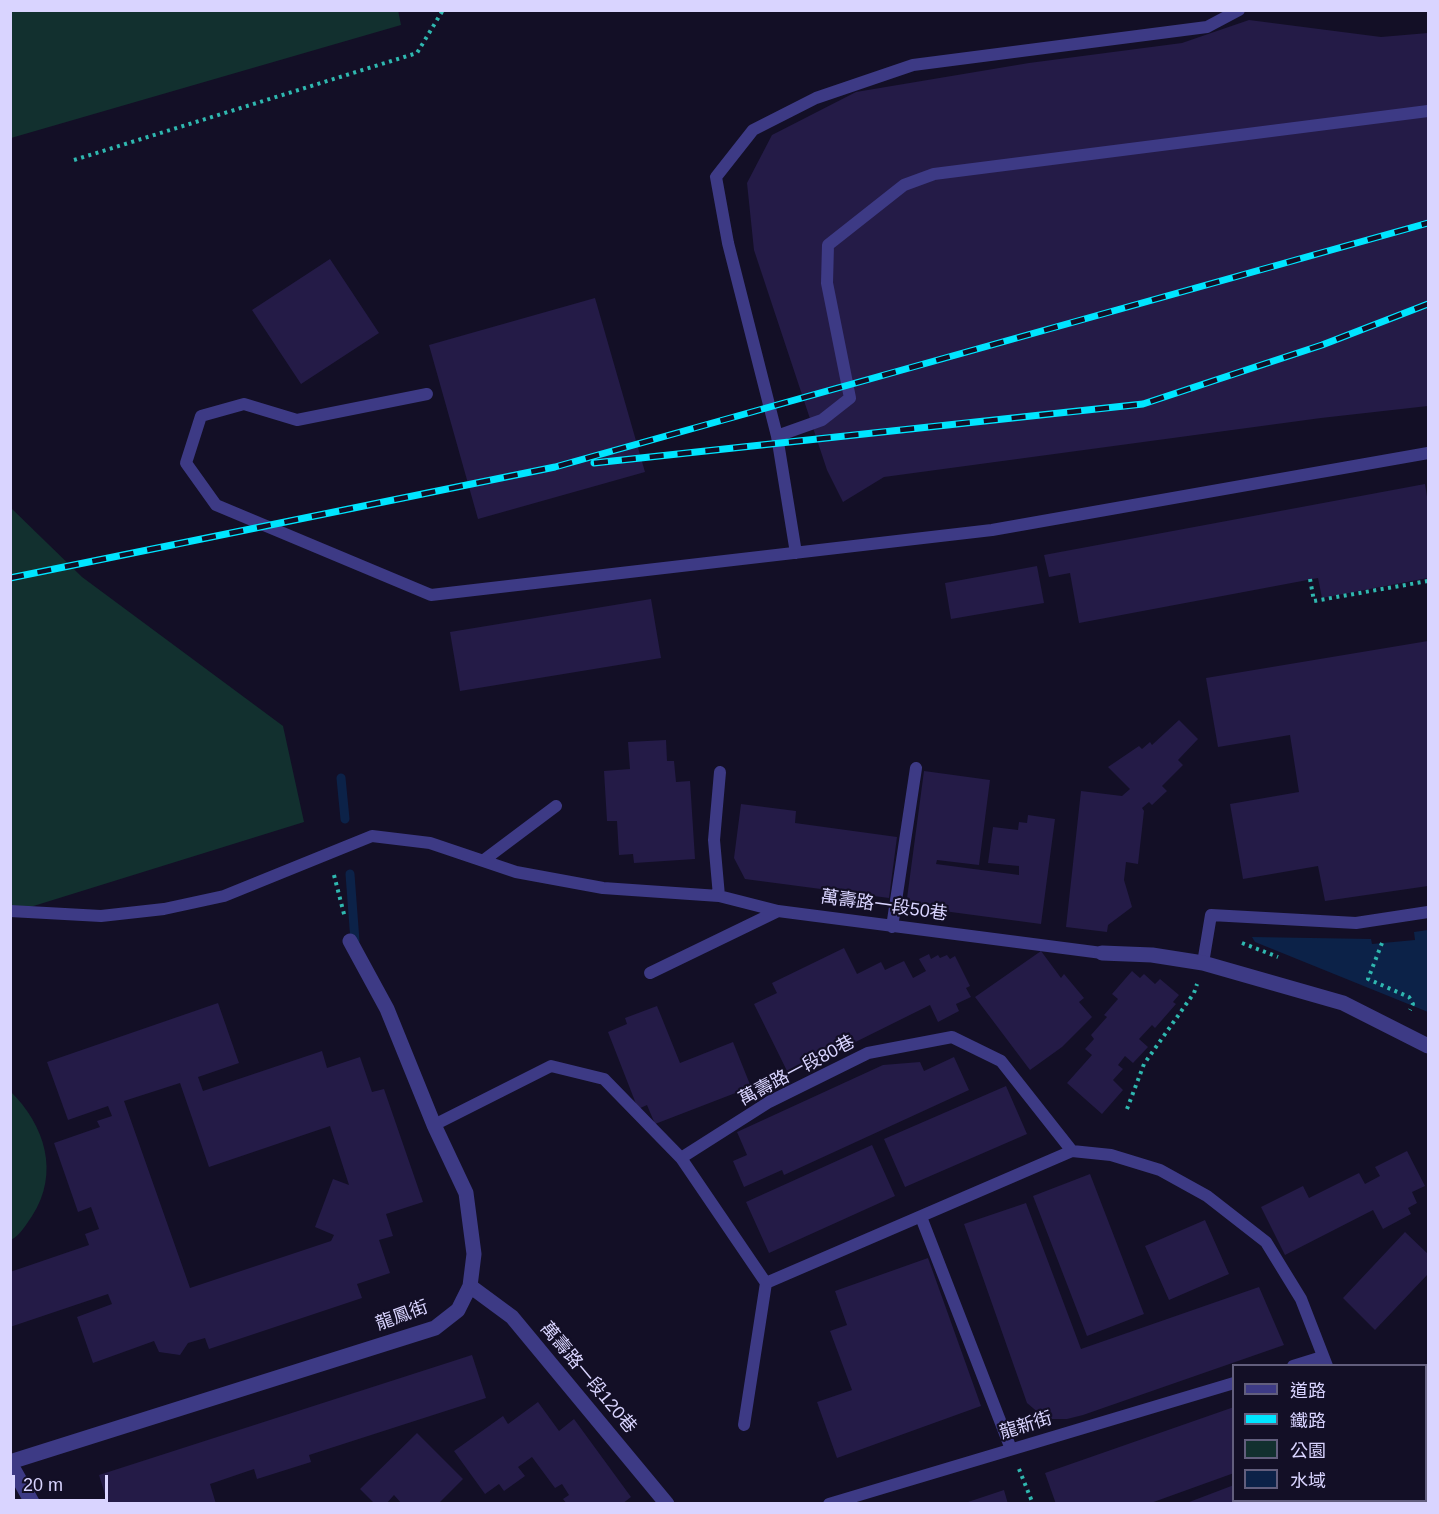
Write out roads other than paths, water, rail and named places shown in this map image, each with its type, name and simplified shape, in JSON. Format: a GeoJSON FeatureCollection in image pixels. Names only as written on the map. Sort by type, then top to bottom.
{"type":"FeatureCollection","features":[{"type":"Feature","properties":{"kind":"street","name":"龍鳳街"},"geometry":{"type":"LineString","coordinates":[[33,1503],[10,1462],[435,1328],[458,1310],[470,1286],[474,1254],[466,1193],[434,1125],[387,1009],[350,941]]}},
{"type":"Feature","properties":{"kind":"street","name":"萬壽路一段50巷"},"geometry":{"type":"LineString","coordinates":[[1102,953],[1152,956],[1203,963],[1342,1003],[1428,1046]]}},
{"type":"Feature","properties":{"kind":"street","name":"萬壽路一段120巷"},"geometry":{"type":"LineString","coordinates":[[470,1286],[512,1317],[667,1503]]}},
{"type":"Feature","properties":{"kind":"lane"},"geometry":{"type":"LineString","coordinates":[[796,553],[777,436],[728,243],[716,177],[753,130],[816,98],[913,65],[1207,27],[1239,10]]}},
{"type":"Feature","properties":{"kind":"lane"},"geometry":{"type":"LineString","coordinates":[[777,436],[822,420],[850,398],[828,282],[828,245],[904,185],[934,174],[1428,111]]}},
{"type":"Feature","properties":{"kind":"lane"},"geometry":{"type":"LineString","coordinates":[[427,394],[297,420],[244,404],[233,406],[201,416],[186,463],[216,505],[431,595],[992,530],[1428,453]]}},
{"type":"Feature","properties":{"kind":"lane"},"geometry":{"type":"LineString","coordinates":[[892,927],[915,768]]}},
{"type":"Feature","properties":{"kind":"lane"},"geometry":{"type":"LineString","coordinates":[[719,896],[714,840],[720,772]]}},
{"type":"Feature","properties":{"kind":"lane"},"geometry":{"type":"LineString","coordinates":[[484,860],[556,806]]}},
{"type":"Feature","properties":{"kind":"lane","name":"萬壽路一段50巷"},"geometry":{"type":"LineString","coordinates":[[10,911],[101,916],[165,909],[224,896],[372,836],[430,843],[516,872],[603,888],[719,896],[778,911],[1102,953]]}},
{"type":"Feature","properties":{"kind":"lane"},"geometry":{"type":"LineString","coordinates":[[650,973],[778,911]]}},
{"type":"Feature","properties":{"kind":"lane"},"geometry":{"type":"LineString","coordinates":[[1203,963],[1212,915],[1356,923],[1428,912]]}},
{"type":"Feature","properties":{"kind":"lane","name":"萬壽路一段80巷"},"geometry":{"type":"LineString","coordinates":[[681,1158],[770,1102],[868,1053],[952,1037],[1001,1060],[1072,1151]]}},
{"type":"Feature","properties":{"kind":"lane"},"geometry":{"type":"LineString","coordinates":[[434,1125],[551,1066],[604,1079],[681,1158],[766,1283],[744,1425]]}},
{"type":"Feature","properties":{"kind":"lane"},"geometry":{"type":"LineString","coordinates":[[766,1283],[1072,1151],[1111,1155],[1160,1170],[1207,1196],[1266,1242],[1301,1299],[1325,1361],[1301,1364]]}},
{"type":"Feature","properties":{"kind":"lane"},"geometry":{"type":"LineString","coordinates":[[921,1217],[1011,1449]]}},
{"type":"Feature","properties":{"kind":"lane","name":"龍新街"},"geometry":{"type":"LineString","coordinates":[[829,1503],[1232,1383]]}},
{"type":"Feature","properties":{"kind":"water"},"geometry":{"type":"Polygon","coordinates":[[[1428,930],[1428,1012],[1255,942],[1252,937],[1371,939],[1372,944],[1415,940],[1414,932],[1428,930]]]}},
{"type":"Feature","properties":{"kind":"waterway"},"geometry":{"type":"LineString","coordinates":[[341,778],[345,819]]}},
{"type":"Feature","properties":{"kind":"waterway"},"geometry":{"type":"LineString","coordinates":[[350,874],[355,941]]}},
{"type":"Feature","properties":{"kind":"railway"},"geometry":{"type":"LineString","coordinates":[[10,578],[555,467],[1428,223]]}},
{"type":"Feature","properties":{"kind":"railway"},"geometry":{"type":"LineString","coordinates":[[594,463],[1143,404],[1322,345],[1428,304]]}}]}
